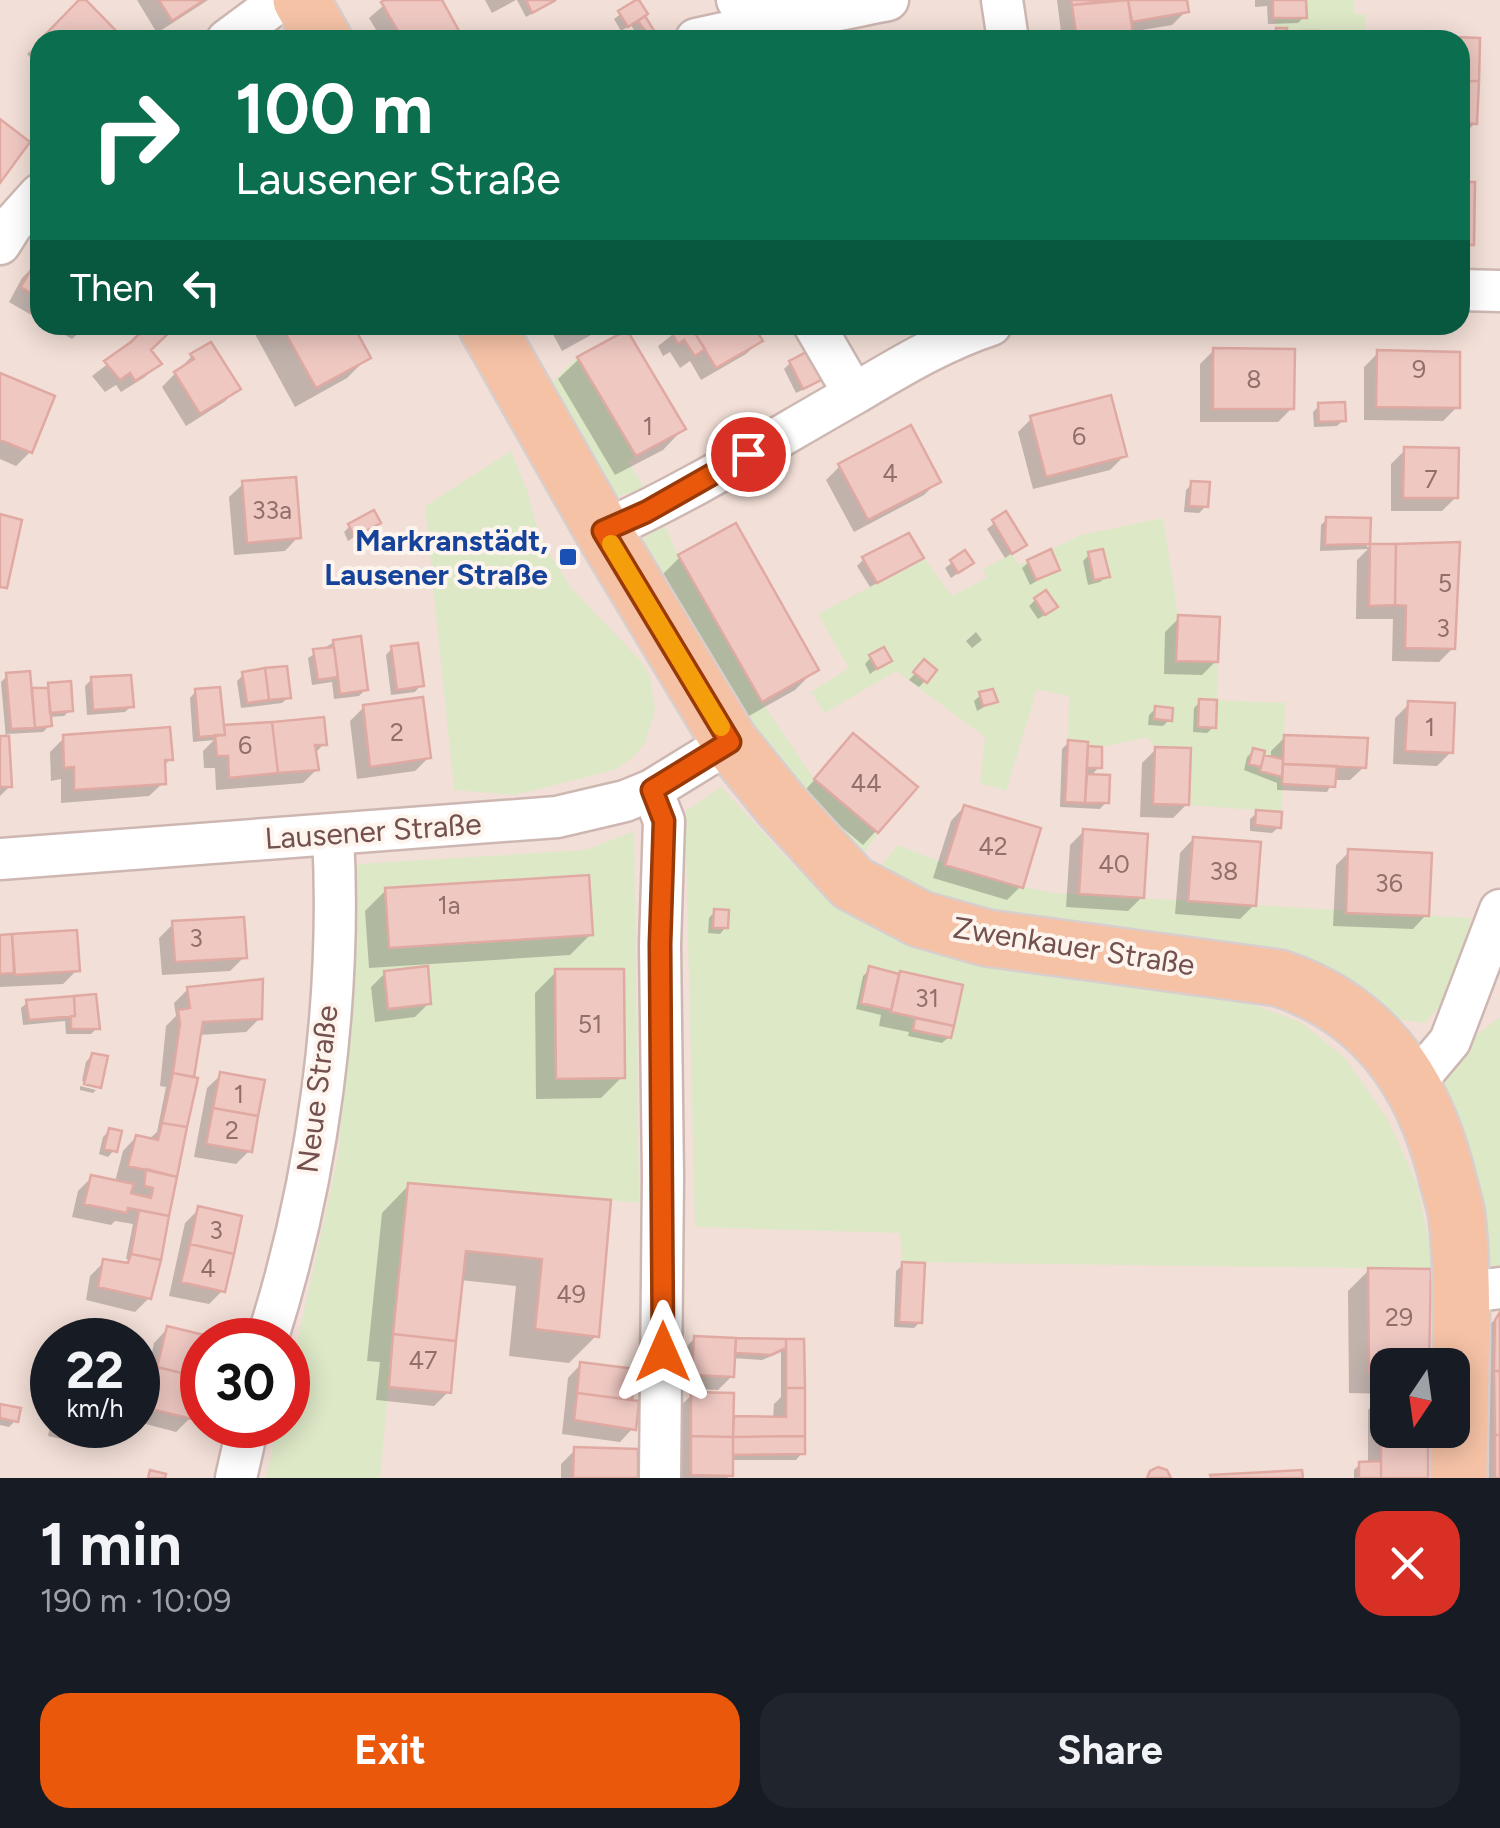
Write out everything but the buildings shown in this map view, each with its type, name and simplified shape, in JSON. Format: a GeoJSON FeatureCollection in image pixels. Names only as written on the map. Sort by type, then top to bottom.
{"type":"FeatureCollection","features":[{"type":"Feature","properties":{"kind":"main road"},"geometry":{"type":"LineString","coordinates":[[301,0],[318,30]]}},
{"type":"Feature","properties":{"kind":"main road","name":"Zwenkauer Straße"},"geometry":{"type":"LineString","coordinates":[[492,335],[730,742],[781,806],[852,883],[920,919],[988,938],[1279,978],[1314,990],[1362,1022],[1391,1052],[1413,1085],[1438,1144],[1480,1290],[1459,1478]]}},
{"type":"Feature","properties":{"kind":"street"},"geometry":{"type":"LineString","coordinates":[[240,30],[281,0]]}},
{"type":"Feature","properties":{"kind":"street"},"geometry":{"type":"LineString","coordinates":[[737,0],[740,7],[760,14],[797,17]]}},
{"type":"Feature","properties":{"kind":"street"},"geometry":{"type":"LineString","coordinates":[[737,30],[888,0]]}},
{"type":"Feature","properties":{"kind":"street"},"geometry":{"type":"LineString","coordinates":[[1002,0],[1006,30]]}},
{"type":"Feature","properties":{"kind":"street"},"geometry":{"type":"LineString","coordinates":[[0,244],[30,205]]}},
{"type":"Feature","properties":{"kind":"street"},"geometry":{"type":"LineString","coordinates":[[1470,290],[1500,290]]}},
{"type":"Feature","properties":{"kind":"street"},"geometry":{"type":"LineString","coordinates":[[820,335],[854,394]]}},
{"type":"Feature","properties":{"kind":"street"},"geometry":{"type":"LineString","coordinates":[[603,531],[688,489],[962,335]]}},
{"type":"Feature","properties":{"kind":"street","name":"Lausener Straße"},"geometry":{"type":"LineString","coordinates":[[0,860],[556,817],[624,801],[652,790],[730,742]]}},
{"type":"Feature","properties":{"kind":"street"},"geometry":{"type":"LineString","coordinates":[[652,790],[664,821],[660,944],[660,1478]]}},
{"type":"Feature","properties":{"kind":"street","name":"Neue Straße"},"geometry":{"type":"LineString","coordinates":[[272,1318],[314,1151],[325,1062],[336,898],[333,834]]}},
{"type":"Feature","properties":{"kind":"street"},"geometry":{"type":"LineString","coordinates":[[1413,1085],[1450,1042],[1490,963],[1500,910]]}},
{"type":"Feature","properties":{"kind":"street"},"geometry":{"type":"LineString","coordinates":[[236,1478],[243,1448]]}},
{"type":"Feature","properties":{"kind":"shaded area"},"geometry":{"type":"Polygon","coordinates":[[[0,0],[1500,0],[1500,1478],[0,1478],[0,0]]]}},
{"type":"Feature","properties":{"kind":"green space"},"geometry":{"type":"Polygon","coordinates":[[[1306,0],[1354,0],[1355,14],[1365,15],[1365,30],[1276,30],[1275,18],[1307,18],[1306,0]]]}},
{"type":"Feature","properties":{"kind":"green space"},"geometry":{"type":"Polygon","coordinates":[[[577,357],[636,456],[628,461],[644,488],[605,501],[548,387],[577,357]]]}},
{"type":"Feature","properties":{"kind":"green space"},"geometry":{"type":"Polygon","coordinates":[[[511,451],[540,538],[571,588],[640,660],[650,676],[655,710],[645,743],[614,770],[515,795],[454,790],[425,506],[511,451]]]}},
{"type":"Feature","properties":{"kind":"green space"},"geometry":{"type":"Polygon","coordinates":[[[1163,518],[1178,615],[1176,660],[1218,662],[1217,700],[1285,703],[1282,812],[1189,805],[1191,748],[1155,747],[1147,737],[1102,747],[1068,740],[1069,696],[1037,689],[1006,791],[980,783],[985,737],[896,671],[825,713],[811,692],[849,668],[818,614],[924,558],[952,596],[987,578],[983,569],[1012,554],[1019,565],[1081,535],[1163,518]]]}},
{"type":"Feature","properties":{"kind":"green space"},"geometry":{"type":"Polygon","coordinates":[[[664,524],[762,702],[814,779],[878,833],[860,858],[808,816],[639,547],[648,534],[664,524]]]}},
{"type":"Feature","properties":{"kind":"green space"},"geometry":{"type":"Polygon","coordinates":[[[721,787],[797,869],[850,906],[1222,993],[1300,1022],[1345,1058],[1388,1120],[1417,1184],[1431,1269],[902,1262],[900,1233],[695,1227],[685,812],[721,787]]]}},
{"type":"Feature","properties":{"kind":"green space"},"geometry":{"type":"Polygon","coordinates":[[[634,831],[639,1203],[408,1183],[380,1478],[266,1478],[273,1448],[310,1448],[310,1318],[302,1318],[339,1151],[357,864],[586,850],[634,831]]]}},
{"type":"Feature","properties":{"kind":"green space"},"geometry":{"type":"Polygon","coordinates":[[[898,845],[975,874],[1055,893],[1471,918],[1451,992],[1425,1023],[1389,1018],[999,921],[876,872],[898,845]]]}},
{"type":"Feature","properties":{"kind":"green space"},"geometry":{"type":"Polygon","coordinates":[[[1500,1017],[1500,1280],[1460,1293],[1413,1085],[1500,1017]]]}},
{"type":"Feature","properties":{"kind":"slow traffic"},"geometry":{"type":"LineString","coordinates":[[611,544],[721,727]]}},
{"type":"Feature","properties":{"kind":"place","name":"Markranstädt, Lausener Straße"},"geometry":{"type":"Point","coordinates":[568,557]}},
{"type":"Feature","properties":{"kind":"route"},"geometry":{"type":"LineString","coordinates":[[663,1352],[660,944],[664,821],[652,790],[730,742],[603,531],[646,512],[748,454]]}}]}
